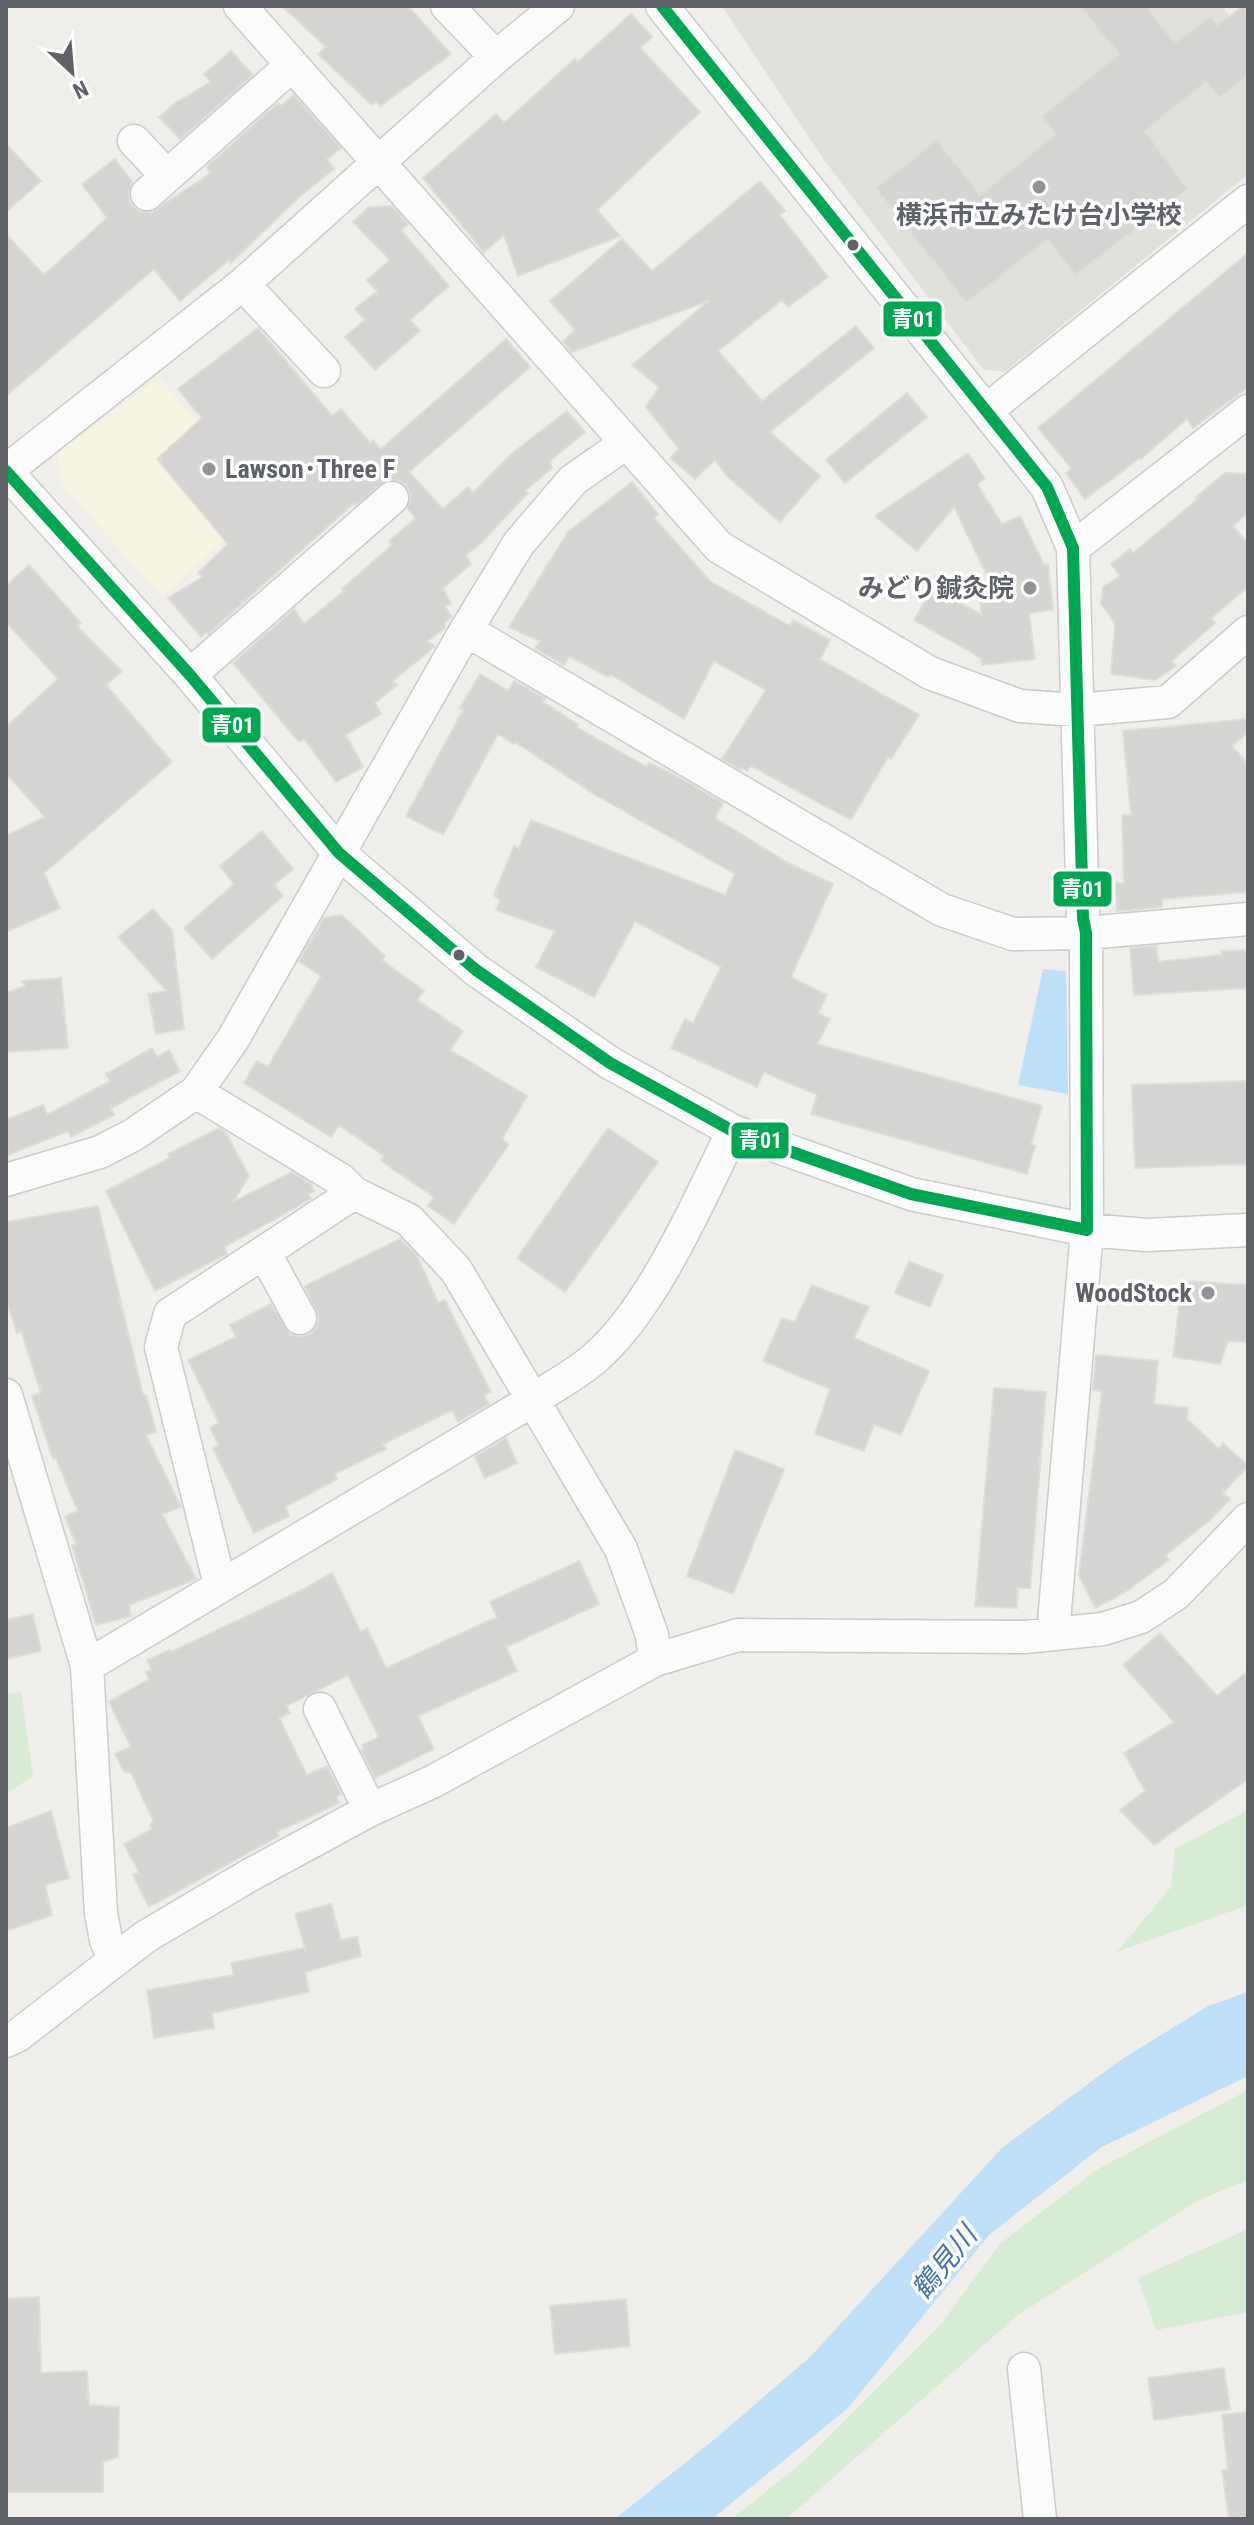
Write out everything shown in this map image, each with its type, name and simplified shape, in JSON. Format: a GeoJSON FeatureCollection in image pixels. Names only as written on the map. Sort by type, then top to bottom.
{"type":"FeatureCollection","features":[{"type":"Feature","properties":{"kind":"street"},"geometry":{"type":"LineString","coordinates":[[240,6],[719,547],[930,673],[1020,706],[1077,710],[1168,702],[1248,632]]}},
{"type":"Feature","properties":{"kind":"street"},"geometry":{"type":"LineString","coordinates":[[447,6],[496,57]]}},
{"type":"Feature","properties":{"kind":"street"},"geometry":{"type":"LineString","coordinates":[[558,6],[496,57],[243,284],[6,471],[190,675],[339,853],[476,970],[610,1063],[733,1131],[911,1194],[1087,1230],[1147,1235],[1248,1230]]}},
{"type":"Feature","properties":{"kind":"street"},"geometry":{"type":"LineString","coordinates":[[662,6],[1047,487],[1073,548],[1083,918],[1086,933],[1087,1230],[1053,1634]]}},
{"type":"Feature","properties":{"kind":"street"},"geometry":{"type":"LineString","coordinates":[[134,141],[157,185],[292,65]]}},
{"type":"Feature","properties":{"kind":"street"},"geometry":{"type":"LineString","coordinates":[[987,410],[1248,201]]}},
{"type":"Feature","properties":{"kind":"street"},"geometry":{"type":"LineString","coordinates":[[243,284],[324,371]]}},
{"type":"Feature","properties":{"kind":"street"},"geometry":{"type":"LineString","coordinates":[[1073,548],[1248,411]]}},
{"type":"Feature","properties":{"kind":"street"},"geometry":{"type":"LineString","coordinates":[[6,1180],[100,1152],[133,1135],[196,1092],[233,1039],[466,630],[519,543],[573,480],[626,443]]}},
{"type":"Feature","properties":{"kind":"street"},"geometry":{"type":"LineString","coordinates":[[190,675],[392,498]]}},
{"type":"Feature","properties":{"kind":"street"},"geometry":{"type":"LineString","coordinates":[[466,630],[942,910],[1013,934],[1086,933],[1248,919]]}},
{"type":"Feature","properties":{"kind":"street"},"geometry":{"type":"LineString","coordinates":[[196,1092],[341,1180],[354,1193],[409,1220],[456,1270],[621,1549],[652,1635],[655,1660]]}},
{"type":"Feature","properties":{"kind":"street"},"geometry":{"type":"LineString","coordinates":[[87,1666],[533,1400],[595,1358],[632,1317],[676,1245],[733,1131]]}},
{"type":"Feature","properties":{"kind":"street"},"geometry":{"type":"LineString","coordinates":[[220,1585],[161,1347],[170,1314],[354,1193]]}},
{"type":"Feature","properties":{"kind":"street"},"geometry":{"type":"LineString","coordinates":[[264,1252],[300,1318]]}},
{"type":"Feature","properties":{"kind":"street"},"geometry":{"type":"LineString","coordinates":[[6,1395],[87,1666],[101,1913],[114,1960]]}},
{"type":"Feature","properties":{"kind":"street"},"geometry":{"type":"LineString","coordinates":[[6,2041],[17,2036],[145,1937],[250,1875],[370,1810],[432,1782],[655,1660],[738,1635],[1025,1637],[1103,1629],[1141,1617],[1176,1594],[1248,1519]]}},
{"type":"Feature","properties":{"kind":"street"},"geometry":{"type":"LineString","coordinates":[[320,1709],[370,1810]]}},
{"type":"Feature","properties":{"kind":"street"},"geometry":{"type":"LineString","coordinates":[[1024,2369],[1040,2519]]}},
{"type":"Feature","properties":{"kind":"shaded area","name":"横浜市立みたけ台小学校"},"geometry":{"type":"Polygon","coordinates":[[[722,6],[1222,6],[1248,38],[1248,174],[1005,372],[983,369],[824,160],[722,6]]]}},
{"type":"Feature","properties":{"kind":"shaded area"},"geometry":{"type":"Polygon","coordinates":[[[159,377],[265,502],[162,597],[62,484],[57,453],[159,377]]]}},
{"type":"Feature","properties":{"kind":"green space"},"geometry":{"type":"Polygon","coordinates":[[[21,1691],[33,1776],[6,1794],[6,1694],[21,1691]]]}},
{"type":"Feature","properties":{"kind":"green space"},"geometry":{"type":"Polygon","coordinates":[[[1248,1810],[1248,1905],[1117,1952],[1171,1887],[1175,1849],[1248,1810]]]}},
{"type":"Feature","properties":{"kind":"green space"},"geometry":{"type":"Polygon","coordinates":[[[1248,2090],[1248,2180],[1197,2201],[1018,2315],[786,2519],[732,2519],[806,2459],[941,2324],[1001,2243],[1096,2170],[1248,2090]]]}},
{"type":"Feature","properties":{"kind":"green space"},"geometry":{"type":"Polygon","coordinates":[[[1248,2229],[1248,2312],[1156,2330],[1138,2278],[1248,2229]]]}},
{"type":"Feature","properties":{"kind":"water"},"geometry":{"type":"Polygon","coordinates":[[[1043,969],[1066,971],[1068,1094],[1018,1085],[1043,969]]]}},
{"type":"Feature","properties":{"kind":"water","name":"鶴見川"},"geometry":{"type":"Polygon","coordinates":[[[1248,1992],[1248,2076],[1100,2148],[989,2235],[848,2408],[712,2519],[615,2519],[715,2439],[811,2356],[1002,2148],[1119,2061],[1208,2006],[1248,1992]]]}},
{"type":"Feature","properties":{"kind":"building"},"geometry":{"type":"Polygon","coordinates":[[[282,6],[408,6],[451,54],[380,106],[377,102],[371,104],[318,54],[326,47],[282,6]]]}},
{"type":"Feature","properties":{"kind":"building"},"geometry":{"type":"Polygon","coordinates":[[[1080,6],[1146,6],[1175,43],[1210,16],[1217,25],[1248,6],[1248,76],[1220,98],[1206,82],[1145,131],[1188,189],[1075,275],[1048,239],[966,303],[876,188],[937,140],[980,195],[1056,134],[1042,116],[1119,54],[1080,6]]]}},
{"type":"Feature","properties":{"kind":"building"},"geometry":{"type":"Polygon","coordinates":[[[631,14],[652,37],[640,48],[700,112],[597,210],[620,236],[518,276],[504,235],[484,252],[423,178],[496,114],[504,123],[631,14]]]}},
{"type":"Feature","properties":{"kind":"building"},"geometry":{"type":"Polygon","coordinates":[[[231,51],[253,75],[180,139],[159,117],[175,103],[211,82],[204,74],[231,51]]]}},
{"type":"Feature","properties":{"kind":"building"},"geometry":{"type":"Polygon","coordinates":[[[294,95],[341,148],[327,159],[334,169],[298,198],[231,263],[229,260],[180,301],[154,269],[6,396],[6,234],[44,275],[107,218],[82,184],[115,159],[132,182],[128,197],[132,206],[140,212],[152,212],[211,173],[206,167],[278,103],[281,106],[294,95]]]}},
{"type":"Feature","properties":{"kind":"building"},"geometry":{"type":"Polygon","coordinates":[[[6,144],[41,181],[6,212],[6,144]]]}},
{"type":"Feature","properties":{"kind":"building"},"geometry":{"type":"Polygon","coordinates":[[[760,181],[785,211],[780,215],[828,277],[788,307],[782,300],[718,351],[762,401],[856,326],[874,348],[770,432],[820,476],[780,522],[727,476],[715,460],[695,479],[670,458],[679,449],[646,407],[659,387],[632,365],[710,300],[572,352],[563,342],[575,330],[550,301],[622,239],[652,271],[760,181]]]}},
{"type":"Feature","properties":{"kind":"building"},"geometry":{"type":"Polygon","coordinates":[[[392,206],[408,224],[401,230],[449,286],[410,320],[420,331],[375,370],[345,337],[365,320],[355,309],[377,291],[367,280],[390,260],[353,222],[369,207],[392,206]]]}},
{"type":"Feature","properties":{"kind":"building"},"geometry":{"type":"Polygon","coordinates":[[[1248,253],[1248,387],[1193,428],[1187,419],[1141,459],[1085,499],[1066,473],[1072,469],[1038,428],[1248,253]]]}},
{"type":"Feature","properties":{"kind":"building"},"geometry":{"type":"Polygon","coordinates":[[[258,328],[332,416],[341,409],[370,443],[373,440],[381,449],[506,339],[530,367],[409,472],[443,509],[468,487],[473,493],[510,455],[567,411],[585,432],[550,461],[552,468],[525,491],[528,493],[466,555],[471,564],[443,588],[451,604],[445,606],[452,617],[445,622],[445,628],[427,641],[435,646],[393,681],[397,685],[375,703],[381,714],[346,735],[363,767],[336,782],[304,739],[299,742],[233,663],[294,609],[304,624],[392,545],[389,541],[416,518],[407,508],[411,495],[406,485],[397,480],[388,480],[354,503],[208,634],[206,632],[201,637],[168,598],[203,577],[198,573],[228,544],[157,459],[202,418],[178,389],[258,328]]]}},
{"type":"Feature","properties":{"kind":"building"},"geometry":{"type":"Polygon","coordinates":[[[907,393],[927,417],[845,483],[826,460],[907,393]]]}},
{"type":"Feature","properties":{"kind":"building"},"geometry":{"type":"Polygon","coordinates":[[[968,453],[985,479],[977,484],[1002,524],[1020,516],[1044,565],[1048,564],[1053,610],[1029,613],[1035,659],[982,665],[981,658],[914,620],[933,588],[982,615],[979,592],[994,590],[954,507],[917,551],[875,516],[968,453]]]}},
{"type":"Feature","properties":{"kind":"building"},"geometry":{"type":"Polygon","coordinates":[[[1225,473],[1248,474],[1248,512],[1233,526],[1248,544],[1248,587],[1211,618],[1215,623],[1172,661],[1176,666],[1155,680],[1111,674],[1115,624],[1101,603],[1103,587],[1120,576],[1111,564],[1130,549],[1133,553],[1225,473]]]}},
{"type":"Feature","properties":{"kind":"building"},"geometry":{"type":"Polygon","coordinates":[[[632,482],[658,514],[654,518],[711,582],[790,626],[793,620],[830,640],[820,659],[919,715],[891,759],[888,757],[851,820],[751,766],[747,771],[741,770],[722,759],[766,690],[714,661],[684,719],[610,674],[608,677],[569,656],[564,665],[535,648],[540,641],[509,627],[568,532],[632,482]]]}},
{"type":"Feature","properties":{"kind":"building"},"geometry":{"type":"Polygon","coordinates":[[[29,565],[81,623],[77,626],[122,671],[106,685],[172,762],[44,873],[60,908],[6,932],[6,836],[45,817],[6,773],[6,727],[58,679],[6,622],[6,586],[29,565]]]}},
{"type":"Feature","properties":{"kind":"building"},"geometry":{"type":"Polygon","coordinates":[[[480,674],[508,691],[514,681],[545,698],[543,702],[578,725],[576,727],[647,767],[649,763],[673,774],[723,803],[715,818],[788,863],[833,884],[791,977],[827,995],[818,1013],[830,1019],[817,1044],[1042,1106],[1027,1174],[811,1114],[817,1095],[764,1072],[757,1087],[671,1048],[685,1019],[693,1023],[721,967],[635,921],[594,997],[536,967],[555,931],[496,910],[500,900],[494,895],[514,846],[519,848],[531,820],[725,895],[735,874],[594,794],[498,734],[443,835],[406,816],[480,674]]]}},
{"type":"Feature","properties":{"kind":"building"},"geometry":{"type":"Polygon","coordinates":[[[1248,719],[1248,732],[1232,746],[1248,765],[1248,892],[1162,899],[1162,907],[1117,911],[1116,883],[1124,883],[1122,815],[1131,815],[1123,731],[1248,719]]]}},
{"type":"Feature","properties":{"kind":"building"},"geometry":{"type":"Polygon","coordinates":[[[262,831],[293,869],[274,885],[283,896],[212,959],[184,928],[234,884],[220,866],[262,831]]]}},
{"type":"Feature","properties":{"kind":"building"},"geometry":{"type":"Polygon","coordinates":[[[153,909],[172,930],[184,1029],[156,1034],[148,994],[167,991],[118,937],[153,909]]]}},
{"type":"Feature","properties":{"kind":"building"},"geometry":{"type":"Polygon","coordinates":[[[342,915],[385,956],[382,960],[424,991],[417,1000],[463,1031],[450,1050],[527,1096],[502,1139],[509,1144],[454,1224],[428,1206],[434,1197],[381,1161],[384,1156],[339,1125],[331,1137],[244,1083],[257,1061],[268,1067],[321,976],[299,961],[324,918],[342,915]]]}},
{"type":"Feature","properties":{"kind":"building"},"geometry":{"type":"Polygon","coordinates":[[[1156,946],[1158,962],[1222,955],[1221,951],[1248,950],[1248,988],[1134,995],[1130,948],[1156,946]]]}},
{"type":"Feature","properties":{"kind":"building"},"geometry":{"type":"Polygon","coordinates":[[[61,978],[68,1048],[6,1052],[6,993],[25,986],[22,981],[61,978]]]}},
{"type":"Feature","properties":{"kind":"building"},"geometry":{"type":"Polygon","coordinates":[[[152,1048],[157,1057],[169,1050],[180,1071],[111,1108],[114,1115],[71,1137],[68,1131],[8,1155],[6,1120],[43,1105],[47,1115],[110,1081],[106,1074],[152,1048]]]}},
{"type":"Feature","properties":{"kind":"building"},"geometry":{"type":"Polygon","coordinates":[[[1248,1081],[1248,1164],[1135,1168],[1132,1085],[1248,1081]]]}},
{"type":"Feature","properties":{"kind":"building"},"geometry":{"type":"Polygon","coordinates":[[[219,1128],[226,1133],[249,1176],[233,1202],[292,1172],[310,1183],[314,1191],[308,1194],[311,1199],[224,1247],[227,1254],[155,1291],[106,1191],[219,1128]]]}},
{"type":"Feature","properties":{"kind":"building"},"geometry":{"type":"Polygon","coordinates":[[[608,1128],[658,1162],[565,1292],[517,1258],[608,1128]]]}},
{"type":"Feature","properties":{"kind":"building"},"geometry":{"type":"Polygon","coordinates":[[[98,1206],[143,1395],[146,1395],[156,1432],[146,1435],[181,1507],[162,1514],[196,1579],[129,1605],[131,1616],[96,1625],[72,1545],[76,1544],[65,1516],[78,1511],[56,1458],[53,1459],[32,1396],[41,1393],[21,1331],[17,1333],[6,1299],[6,1222],[98,1206]]]}},
{"type":"Feature","properties":{"kind":"building"},"geometry":{"type":"Polygon","coordinates":[[[400,1239],[417,1256],[438,1303],[445,1300],[491,1392],[484,1395],[489,1404],[458,1422],[453,1411],[448,1412],[383,1444],[386,1449],[334,1474],[337,1479],[285,1507],[289,1516],[254,1533],[213,1448],[219,1445],[210,1428],[219,1423],[188,1360],[236,1337],[230,1325],[271,1304],[290,1334],[300,1337],[310,1334],[317,1327],[319,1318],[305,1287],[400,1239]]]}},
{"type":"Feature","properties":{"kind":"building"},"geometry":{"type":"Polygon","coordinates":[[[909,1261],[943,1275],[930,1307],[895,1293],[909,1261]]]}},
{"type":"Feature","properties":{"kind":"building"},"geometry":{"type":"Polygon","coordinates":[[[1182,1281],[1248,1285],[1248,1342],[1228,1341],[1220,1364],[1173,1357],[1182,1281]]]}},
{"type":"Feature","properties":{"kind":"building"},"geometry":{"type":"Polygon","coordinates":[[[812,1285],[869,1307],[854,1338],[929,1371],[901,1435],[874,1424],[864,1451],[815,1434],[830,1389],[763,1361],[782,1318],[795,1322],[812,1285]]]}},
{"type":"Feature","properties":{"kind":"building"},"geometry":{"type":"Polygon","coordinates":[[[1096,1355],[1158,1361],[1154,1404],[1188,1408],[1187,1419],[1219,1449],[1223,1443],[1248,1466],[1223,1493],[1230,1499],[1211,1519],[1165,1556],[1169,1560],[1124,1593],[1095,1608],[1079,1575],[1102,1391],[1093,1390],[1096,1355]]]}},
{"type":"Feature","properties":{"kind":"building"},"geometry":{"type":"Polygon","coordinates":[[[994,1388],[1046,1392],[1030,1588],[1018,1588],[1017,1608],[975,1606],[994,1388]]]}},
{"type":"Feature","properties":{"kind":"building"},"geometry":{"type":"Polygon","coordinates":[[[506,1438],[517,1463],[485,1478],[475,1457],[506,1438]]]}},
{"type":"Feature","properties":{"kind":"building"},"geometry":{"type":"Polygon","coordinates":[[[735,1450],[784,1469],[733,1594],[687,1576],[735,1450]]]}},
{"type":"Feature","properties":{"kind":"building"},"geometry":{"type":"Polygon","coordinates":[[[579,1561],[599,1604],[506,1647],[517,1671],[418,1716],[434,1749],[375,1778],[361,1750],[364,1749],[362,1745],[379,1737],[348,1675],[286,1706],[290,1713],[279,1718],[307,1775],[327,1766],[341,1794],[336,1797],[339,1803],[277,1832],[279,1836],[149,1907],[133,1875],[139,1872],[124,1844],[152,1829],[150,1824],[154,1822],[131,1773],[124,1771],[115,1754],[131,1747],[109,1702],[149,1679],[146,1672],[152,1670],[147,1660],[171,1652],[332,1573],[361,1632],[367,1628],[386,1668],[497,1617],[490,1602],[579,1561]]]}},
{"type":"Feature","properties":{"kind":"building"},"geometry":{"type":"Polygon","coordinates":[[[33,1614],[41,1651],[6,1659],[6,1620],[33,1614]]]}},
{"type":"Feature","properties":{"kind":"building"},"geometry":{"type":"Polygon","coordinates":[[[1160,1633],[1217,1696],[1248,1671],[1248,1779],[1154,1845],[1120,1810],[1145,1791],[1124,1753],[1174,1722],[1123,1665],[1160,1633]]]}},
{"type":"Feature","properties":{"kind":"building"},"geometry":{"type":"Polygon","coordinates":[[[51,1811],[69,1878],[45,1885],[52,1915],[6,1931],[6,1828],[51,1811]]]}},
{"type":"Feature","properties":{"kind":"building"},"geometry":{"type":"Polygon","coordinates":[[[331,1904],[341,1940],[357,1937],[361,1956],[305,1972],[309,1992],[212,2013],[214,2028],[154,2038],[147,1990],[234,1975],[231,1963],[305,1948],[295,1914],[331,1904]]]}},
{"type":"Feature","properties":{"kind":"building"},"geometry":{"type":"Polygon","coordinates":[[[39,2297],[41,2373],[87,2371],[89,2405],[119,2407],[118,2457],[103,2462],[103,2492],[6,2492],[6,2299],[39,2297]]]}},
{"type":"Feature","properties":{"kind":"building"},"geometry":{"type":"Polygon","coordinates":[[[626,2299],[630,2346],[555,2354],[550,2306],[626,2299]]]}},
{"type":"Feature","properties":{"kind":"building"},"geometry":{"type":"Polygon","coordinates":[[[1224,2368],[1230,2409],[1154,2420],[1148,2378],[1224,2368]]]}},
{"type":"Feature","properties":{"kind":"building"},"geometry":{"type":"Polygon","coordinates":[[[1248,2412],[1248,2519],[1229,2519],[1222,2470],[1228,2469],[1222,2415],[1248,2412]]]}},
{"type":"Feature","properties":{"kind":"transit line","name":"青01"},"geometry":{"type":"LineString","coordinates":[[662,6],[1047,487],[1073,548],[1083,918],[1086,933],[1087,1230]]}},
{"type":"Feature","properties":{"kind":"transit line","name":"青01"},"geometry":{"type":"LineString","coordinates":[[6,471],[190,675],[339,853],[476,970],[610,1063],[733,1131],[911,1194],[1087,1230]]}},
{"type":"Feature","properties":{"kind":"place","name":"横浜市立みたけ台小学校"},"geometry":{"type":"Point","coordinates":[1039,187]}},
{"type":"Feature","properties":{"kind":"place","name":"Lawson･Three F"},"geometry":{"type":"Point","coordinates":[209,469]}},
{"type":"Feature","properties":{"kind":"place","name":"みどり鍼灸院"},"geometry":{"type":"Point","coordinates":[1030,588]}},
{"type":"Feature","properties":{"kind":"place","name":"WoodStock"},"geometry":{"type":"Point","coordinates":[1208,1293]}}]}
